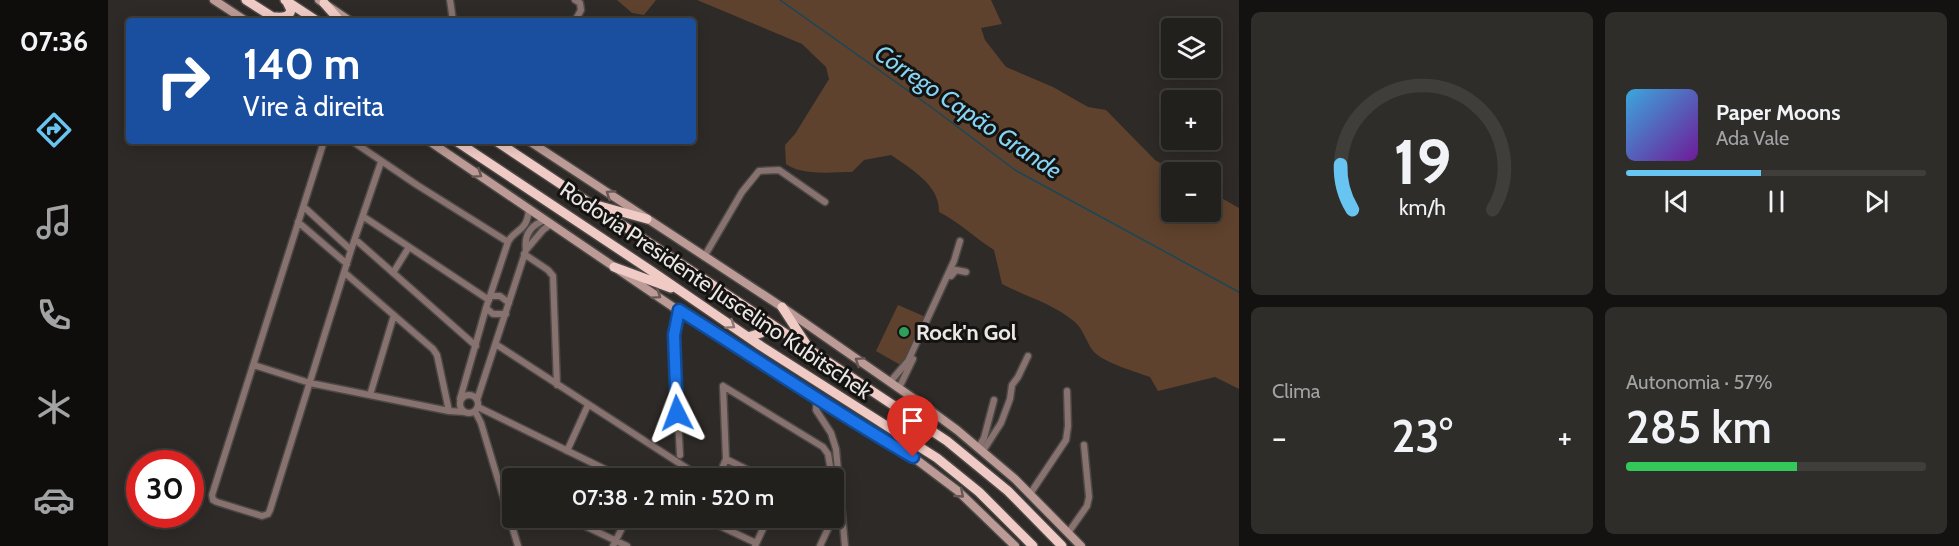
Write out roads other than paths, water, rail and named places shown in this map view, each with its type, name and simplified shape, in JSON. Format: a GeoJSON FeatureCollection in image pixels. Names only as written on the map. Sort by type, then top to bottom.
{"type":"FeatureCollection","features":[{"type":"Feature","properties":{"kind":"highway"},"geometry":{"type":"LineString","coordinates":[[246,0],[274,18]]}},
{"type":"Feature","properties":{"kind":"highway"},"geometry":{"type":"LineString","coordinates":[[280,18],[290,13],[291,8],[286,0]]}},
{"type":"Feature","properties":{"kind":"highway"},"geometry":{"type":"LineString","coordinates":[[286,0],[313,18]]}},
{"type":"Feature","properties":{"kind":"highway"},"geometry":{"type":"LineString","coordinates":[[321,2],[337,18]]}},
{"type":"Feature","properties":{"kind":"highway","name":"Rodovia Presidente Juscelino Kubitschek"},"geometry":{"type":"LineString","coordinates":[[461,144],[748,338],[936,458],[979,492],[1033,546]]}},
{"type":"Feature","properties":{"kind":"highway","name":"Rodovia Presidente Juscelino Kubitschek"},"geometry":{"type":"LineString","coordinates":[[501,144],[920,422],[1008,491],[1062,546]]}},
{"type":"Feature","properties":{"kind":"highway"},"geometry":{"type":"LineString","coordinates":[[592,204],[647,219]]}},
{"type":"Feature","properties":{"kind":"highway"},"geometry":{"type":"LineString","coordinates":[[614,267],[683,292]]}},
{"type":"Feature","properties":{"kind":"highway"},"geometry":{"type":"LineString","coordinates":[[782,307],[811,351]]}},
{"type":"Feature","properties":{"kind":"highway"},"geometry":{"type":"LineString","coordinates":[[748,338],[761,333],[764,327],[761,317]]}},
{"type":"Feature","properties":{"kind":"main road"},"geometry":{"type":"LineString","coordinates":[[214,0],[241,18]]}},
{"type":"Feature","properties":{"kind":"main road"},"geometry":{"type":"LineString","coordinates":[[321,2],[345,18]]}},
{"type":"Feature","properties":{"kind":"main road"},"geometry":{"type":"LineString","coordinates":[[433,144],[679,310],[857,424],[913,457],[958,491],[1015,546]]}},
{"type":"Feature","properties":{"kind":"main road"},"geometry":{"type":"LineString","coordinates":[[534,144],[782,307],[890,382],[981,449],[1030,494],[1081,546]]}},
{"type":"Feature","properties":{"kind":"street"},"geometry":{"type":"LineString","coordinates":[[450,0],[453,18]]}},
{"type":"Feature","properties":{"kind":"street"},"geometry":{"type":"LineString","coordinates":[[575,0],[580,3],[581,10],[577,18]]}},
{"type":"Feature","properties":{"kind":"street"},"geometry":{"type":"LineString","coordinates":[[323,144],[212,495],[213,500],[217,502],[262,516],[269,512],[381,162]]}},
{"type":"Feature","properties":{"kind":"street"},"geometry":{"type":"LineString","coordinates":[[356,144],[381,162],[509,240]]}},
{"type":"Feature","properties":{"kind":"street"},"geometry":{"type":"LineString","coordinates":[[704,257],[742,192],[759,171],[779,170],[825,202]]}},
{"type":"Feature","properties":{"kind":"street"},"geometry":{"type":"LineString","coordinates":[[304,207],[351,250]]}},
{"type":"Feature","properties":{"kind":"street"},"geometry":{"type":"LineString","coordinates":[[254,365],[310,383],[469,413],[476,406],[525,252],[524,232],[528,219],[527,207]]}},
{"type":"Feature","properties":{"kind":"street"},"geometry":{"type":"LineString","coordinates":[[464,412],[460,402],[486,308],[509,240],[522,222],[527,207]]}},
{"type":"Feature","properties":{"kind":"street"},"geometry":{"type":"LineString","coordinates":[[364,217],[490,298],[501,296],[509,303]]}},
{"type":"Feature","properties":{"kind":"street"},"geometry":{"type":"LineString","coordinates":[[298,222],[347,264]]}},
{"type":"Feature","properties":{"kind":"street"},"geometry":{"type":"LineString","coordinates":[[509,240],[536,224],[548,222]]}},
{"type":"Feature","properties":{"kind":"street"},"geometry":{"type":"LineString","coordinates":[[525,252],[548,222]]}},
{"type":"Feature","properties":{"kind":"street"},"geometry":{"type":"LineString","coordinates":[[356,240],[476,346]]}},
{"type":"Feature","properties":{"kind":"street"},"geometry":{"type":"LineString","coordinates":[[890,382],[908,361],[954,261],[960,241]]}},
{"type":"Feature","properties":{"kind":"street"},"geometry":{"type":"LineString","coordinates":[[393,273],[410,247]]}},
{"type":"Feature","properties":{"kind":"street"},"geometry":{"type":"LineString","coordinates":[[525,252],[553,276],[557,385]]}},
{"type":"Feature","properties":{"kind":"street"},"geometry":{"type":"LineString","coordinates":[[898,388],[951,276],[956,270],[966,272]]}},
{"type":"Feature","properties":{"kind":"street"},"geometry":{"type":"LineString","coordinates":[[345,273],[435,352],[449,411]]}},
{"type":"Feature","properties":{"kind":"street"},"geometry":{"type":"LineString","coordinates":[[486,308],[493,314],[506,314]]}},
{"type":"Feature","properties":{"kind":"street"},"geometry":{"type":"LineString","coordinates":[[679,310],[674,345],[680,455]]}},
{"type":"Feature","properties":{"kind":"street"},"geometry":{"type":"LineString","coordinates":[[370,395],[394,315]]}},
{"type":"Feature","properties":{"kind":"street"},"geometry":{"type":"LineString","coordinates":[[496,345],[686,468]]}},
{"type":"Feature","properties":{"kind":"street"},"geometry":{"type":"LineString","coordinates":[[981,449],[1001,423],[1010,399],[1012,385],[1028,356]]}},
{"type":"Feature","properties":{"kind":"street"},"geometry":{"type":"LineString","coordinates":[[722,468],[726,459],[723,386],[823,447],[828,454],[830,468]]}},
{"type":"Feature","properties":{"kind":"street"},"geometry":{"type":"LineString","coordinates":[[1030,494],[1066,440],[1067,391]]}},
{"type":"Feature","properties":{"kind":"street"},"geometry":{"type":"LineString","coordinates":[[449,411],[468,394],[474,396],[518,546]]}},
{"type":"Feature","properties":{"kind":"street"},"geometry":{"type":"LineString","coordinates":[[818,398],[816,410],[831,433],[836,449],[846,546]]}},
{"type":"Feature","properties":{"kind":"street"},"geometry":{"type":"LineString","coordinates":[[981,449],[994,400]]}},
{"type":"Feature","properties":{"kind":"street"},"geometry":{"type":"LineString","coordinates":[[567,452],[588,405]]}},
{"type":"Feature","properties":{"kind":"street"},"geometry":{"type":"LineString","coordinates":[[476,406],[601,468]]}},
{"type":"Feature","properties":{"kind":"street"},"geometry":{"type":"LineString","coordinates":[[1068,533],[1086,506],[1089,497],[1084,445]]}},
{"type":"Feature","properties":{"kind":"street"},"geometry":{"type":"LineString","coordinates":[[726,459],[744,468]]}},
{"type":"Feature","properties":{"kind":"street"},"geometry":{"type":"LineString","coordinates":[[586,528],[614,543],[627,546]]}},
{"type":"Feature","properties":{"kind":"street"},"geometry":{"type":"LineString","coordinates":[[614,543],[622,528]]}},
{"type":"Feature","properties":{"kind":"street"},"geometry":{"type":"LineString","coordinates":[[723,528],[756,545],[764,528]]}},
{"type":"Feature","properties":{"kind":"street"},"geometry":{"type":"LineString","coordinates":[[822,546],[829,528]]}},
{"type":"Feature","properties":{"kind":"waterway","name":"Córrego Capão Grande"},"geometry":{"type":"LineString","coordinates":[[780,0],[931,107],[1015,170],[1239,292]]}},
{"type":"Feature","properties":{"kind":"place","name":"Rock'n Gol"},"geometry":{"type":"Point","coordinates":[904,332]}}]}
